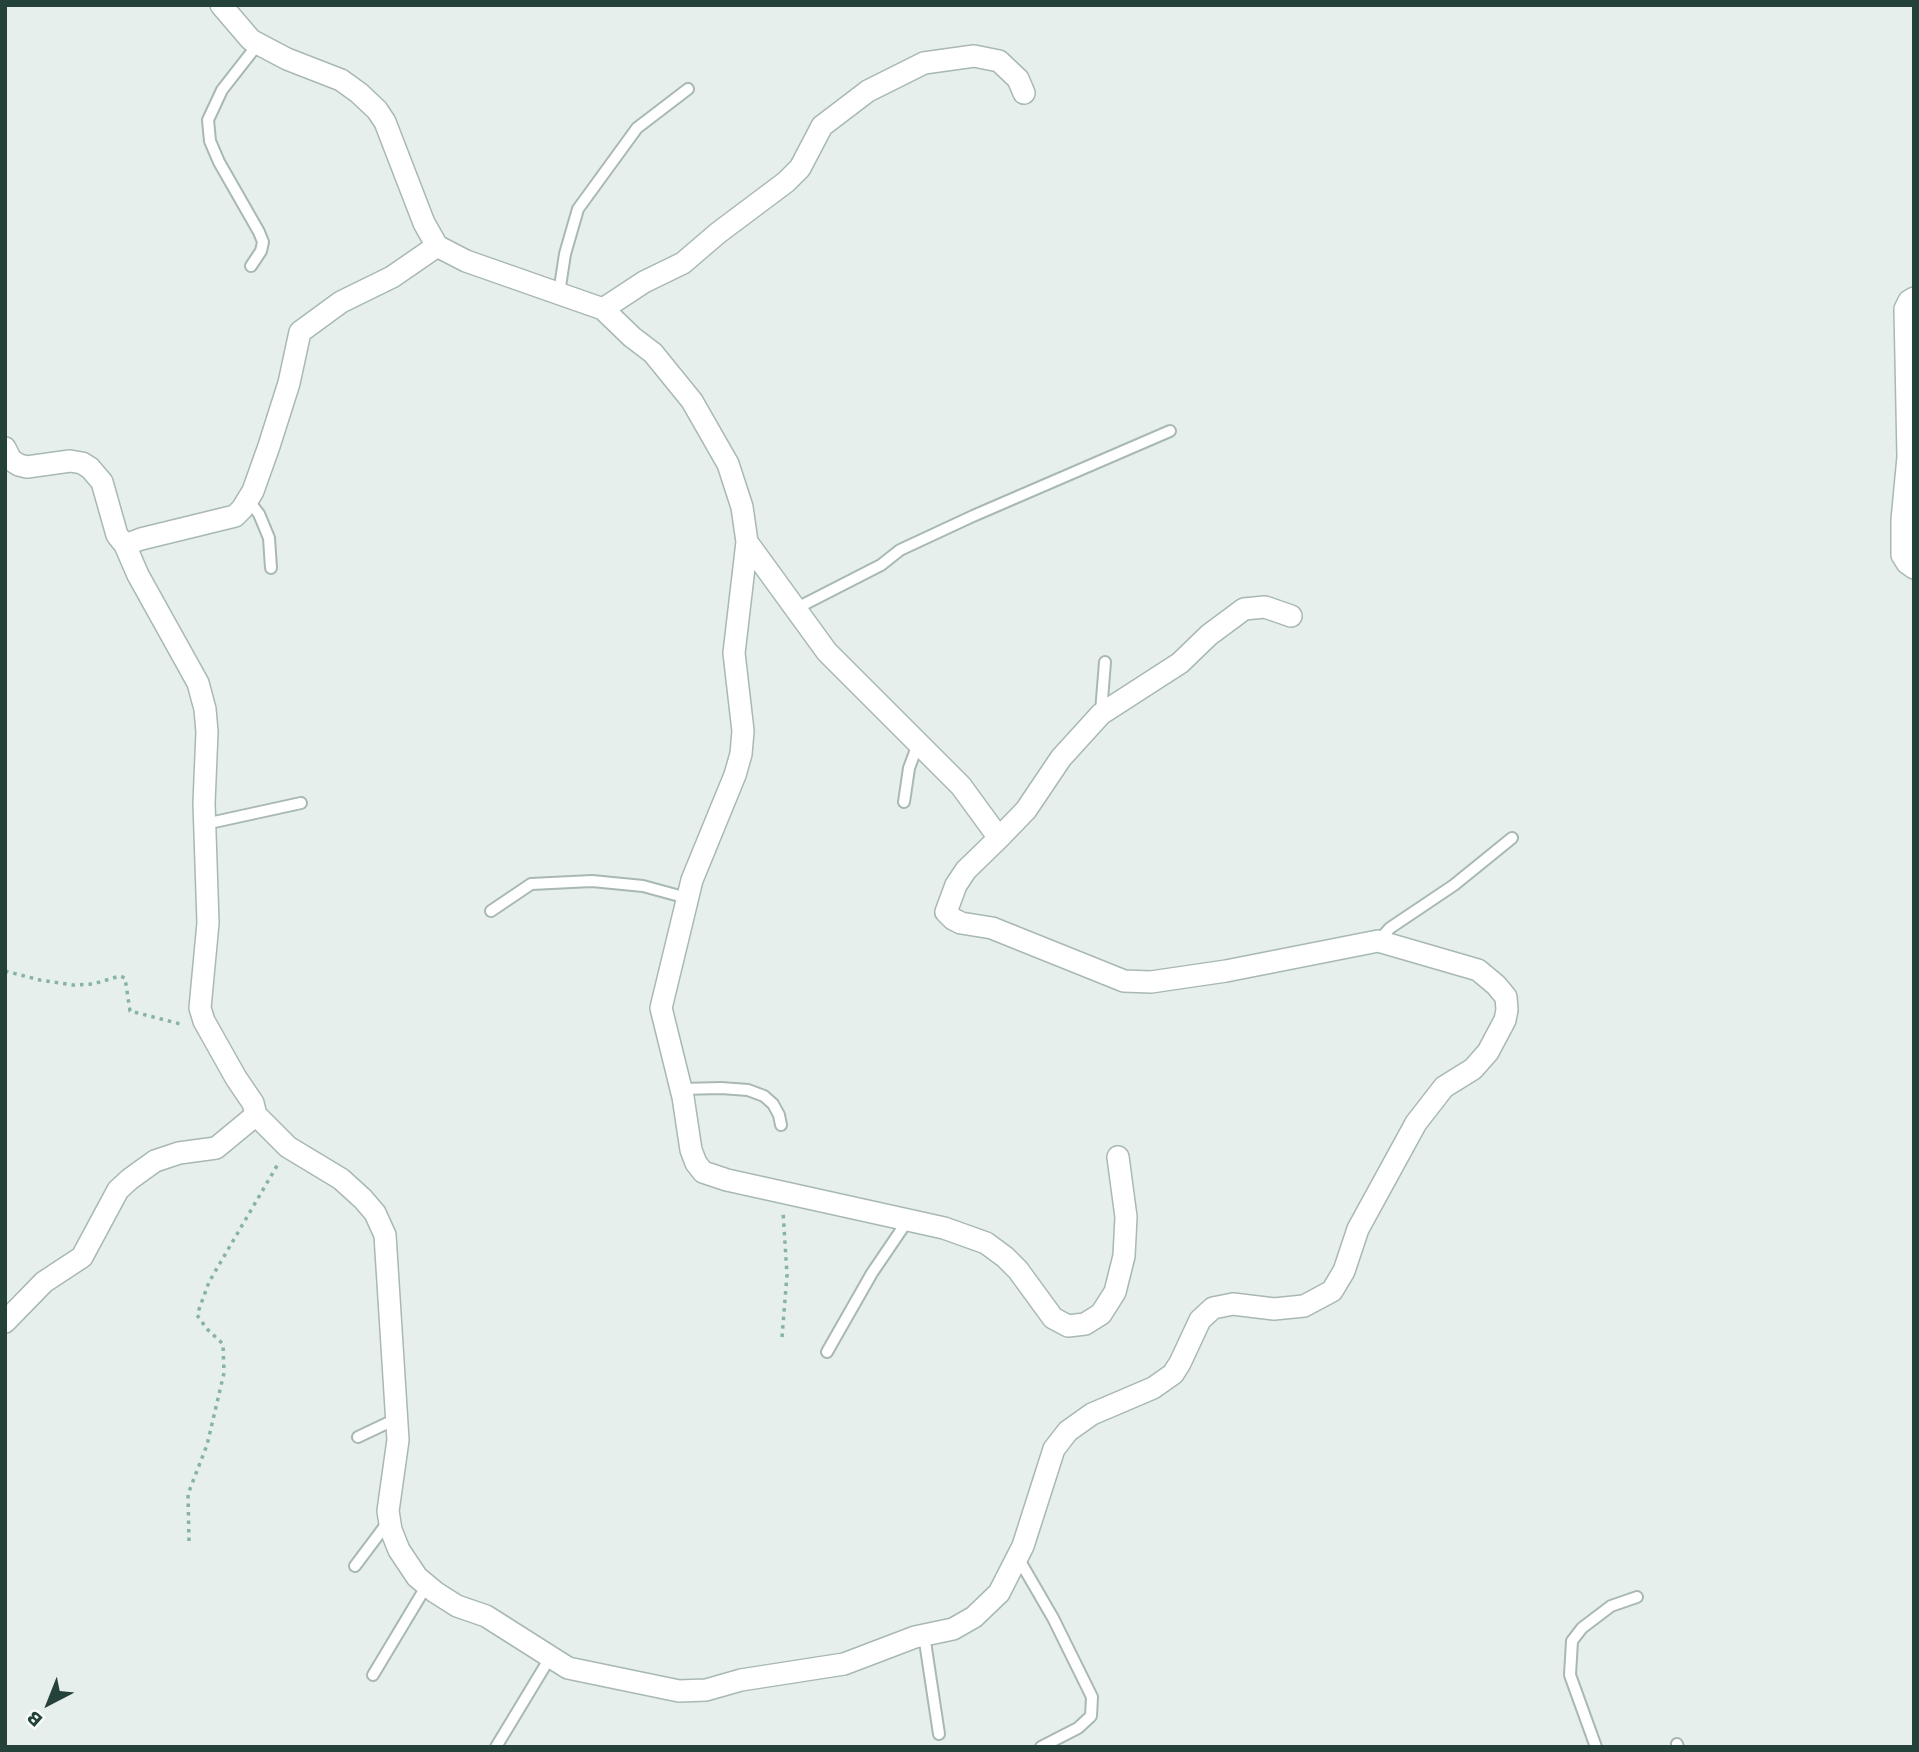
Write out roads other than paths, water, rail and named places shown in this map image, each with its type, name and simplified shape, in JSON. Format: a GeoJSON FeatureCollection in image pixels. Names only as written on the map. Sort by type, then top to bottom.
{"type":"FeatureCollection","features":[{"type":"Feature","properties":{"kind":"street"},"geometry":{"type":"LineString","coordinates":[[221,5],[238,27],[258,44],[341,80],[377,110],[385,122],[424,223],[437,246],[466,261],[603,309],[653,353],[691,401],[728,464],[741,507],[747,542],[734,653],[743,731],[741,754],[692,880],[661,1008],[696,1163],[704,1172],[727,1180],[944,1228],[986,1243],[1006,1257],[1018,1270],[1053,1318],[1068,1326],[1085,1324],[1101,1314],[1115,1292],[1124,1256],[1126,1217],[1118,1157]]}},
{"type":"Feature","properties":{"kind":"street"},"geometry":{"type":"LineString","coordinates":[[603,309],[644,282],[683,263],[786,182],[800,168],[822,126],[868,91],[924,63],[974,56],[999,61],[1018,79],[1024,93]]}},
{"type":"Feature","properties":{"kind":"street"},"geometry":{"type":"LineString","coordinates":[[125,545],[235,516],[249,500],[289,383],[300,332],[341,302],[392,277],[437,246]]}},
{"type":"Feature","properties":{"kind":"street"},"geometry":{"type":"LineString","coordinates":[[1914,298],[1905,309],[1911,467],[1902,520],[1902,555],[1906,563],[1914,568]]}},
{"type":"Feature","properties":{"kind":"street"},"geometry":{"type":"LineString","coordinates":[[5,447],[12,460],[19,465],[27,467],[70,461],[82,463],[102,482],[117,535],[125,545],[138,575],[198,683],[205,709],[207,732],[204,792],[208,923],[200,1008],[209,1033],[253,1103],[256,1115],[288,1147],[341,1180],[363,1199],[375,1213],[385,1235],[390,1343],[398,1418],[398,1440],[388,1511],[399,1550],[417,1577],[457,1606],[486,1616],[568,1668],[679,1691],[706,1690],[741,1680],[844,1664],[924,1635],[953,1629],[974,1617],[999,1593],[1036,1508],[1045,1471],[1054,1449],[1068,1431],[1092,1414],[1153,1388],[1172,1374],[1200,1320],[1213,1307],[1233,1304],[1273,1310],[1304,1306],[1332,1291],[1344,1271],[1358,1229],[1416,1123],[1444,1087],[1473,1069],[1488,1052],[1505,1020],[1507,1010],[1506,997],[1496,985],[1478,970],[1378,940],[1226,971],[1151,982],[1124,981],[992,928],[961,923],[946,912],[961,877],[1026,810],[1061,758],[1101,715],[1180,663],[1219,627],[1244,609],[1265,607],[1291,616]]}},
{"type":"Feature","properties":{"kind":"street"},"geometry":{"type":"LineString","coordinates":[[747,542],[827,652],[961,786],[999,838]]}},
{"type":"Feature","properties":{"kind":"street"},"geometry":{"type":"LineString","coordinates":[[5,1322],[44,1282],[82,1257],[118,1190],[130,1179],[155,1161],[179,1153],[216,1148],[256,1115]]}},
{"type":"Feature","properties":{"kind":"lane"},"geometry":{"type":"LineString","coordinates":[[251,266],[261,251],[263,242],[260,232],[219,162],[210,141],[208,120],[222,90],[258,44]]}},
{"type":"Feature","properties":{"kind":"lane"},"geometry":{"type":"LineString","coordinates":[[559,293],[565,254],[578,209],[637,128],[688,89]]}},
{"type":"Feature","properties":{"kind":"lane"},"geometry":{"type":"LineString","coordinates":[[797,608],[881,565],[900,550],[1170,431]]}},
{"type":"Feature","properties":{"kind":"lane"},"geometry":{"type":"LineString","coordinates":[[249,500],[259,514],[269,538],[271,568]]}},
{"type":"Feature","properties":{"kind":"lane"},"geometry":{"type":"LineString","coordinates":[[1101,715],[1105,662]]}},
{"type":"Feature","properties":{"kind":"lane"},"geometry":{"type":"LineString","coordinates":[[904,802],[909,768],[918,744]]}},
{"type":"Feature","properties":{"kind":"lane"},"geometry":{"type":"LineString","coordinates":[[205,824],[302,803]]}},
{"type":"Feature","properties":{"kind":"lane"},"geometry":{"type":"LineString","coordinates":[[1378,940],[1390,928],[1454,885],[1512,838]]}},
{"type":"Feature","properties":{"kind":"lane"},"geometry":{"type":"LineString","coordinates":[[491,911],[531,884],[592,881],[643,886],[687,898]]}},
{"type":"Feature","properties":{"kind":"lane"},"geometry":{"type":"LineString","coordinates":[[681,1090],[748,1090],[764,1096],[773,1104],[781,1125]]}},
{"type":"Feature","properties":{"kind":"lane"},"geometry":{"type":"LineString","coordinates":[[827,1352],[872,1273],[908,1220]]}},
{"type":"Feature","properties":{"kind":"lane"},"geometry":{"type":"LineString","coordinates":[[358,1437],[398,1418]]}},
{"type":"Feature","properties":{"kind":"lane"},"geometry":{"type":"LineString","coordinates":[[355,1566],[390,1520]]}},
{"type":"Feature","properties":{"kind":"lane"},"geometry":{"type":"LineString","coordinates":[[1017,1556],[1053,1618],[1092,1697],[1091,1716],[1078,1728],[1041,1747]]}},
{"type":"Feature","properties":{"kind":"lane"},"geometry":{"type":"LineString","coordinates":[[373,1675],[427,1585]]}},
{"type":"Feature","properties":{"kind":"lane"},"geometry":{"type":"LineString","coordinates":[[1595,1747],[1570,1675],[1572,1642],[1582,1628],[1611,1606],[1637,1597]]}},
{"type":"Feature","properties":{"kind":"lane"},"geometry":{"type":"LineString","coordinates":[[924,1635],[939,1734]]}},
{"type":"Feature","properties":{"kind":"lane"},"geometry":{"type":"LineString","coordinates":[[496,1747],[551,1656]]}}]}
